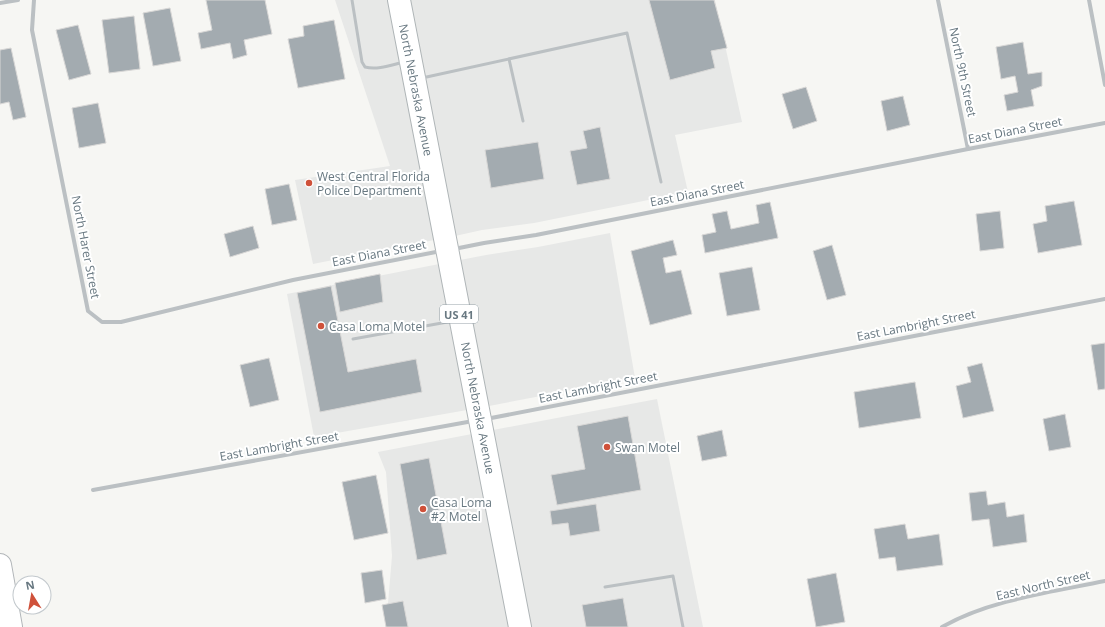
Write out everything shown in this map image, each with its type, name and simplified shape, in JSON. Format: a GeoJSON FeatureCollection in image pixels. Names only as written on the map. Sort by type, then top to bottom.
{"type":"FeatureCollection","features":[{"type":"Feature","properties":{"kind":"main road","name":"North Nebraska Avenue"},"geometry":{"type":"LineString","coordinates":[[399,0],[520,627]]}},
{"type":"Feature","properties":{"kind":"main road"},"geometry":{"type":"LineString","coordinates":[[0,565],[11,627]]}},
{"type":"Feature","properties":{"kind":"street"},"geometry":{"type":"LineString","coordinates":[[0,4],[18,0]]}},
{"type":"Feature","properties":{"kind":"street","name":"North Harer Street"},"geometry":{"type":"LineString","coordinates":[[34,0],[32,30],[88,311],[102,322],[121,322],[293,280]]}},
{"type":"Feature","properties":{"kind":"street","name":"North 9th Street"},"geometry":{"type":"LineString","coordinates":[[938,0],[968,149]]}},
{"type":"Feature","properties":{"kind":"street"},"geometry":{"type":"LineString","coordinates":[[1089,0],[1105,85]]}},
{"type":"Feature","properties":{"kind":"street","name":"East Diana Street"},"geometry":{"type":"LineString","coordinates":[[293,280],[484,242],[536,235],[1105,123]]}},
{"type":"Feature","properties":{"kind":"street","name":"East Lambright Street"},"geometry":{"type":"LineString","coordinates":[[94,490],[480,420],[1105,299]]}},
{"type":"Feature","properties":{"kind":"street","name":"East North Street"},"geometry":{"type":"LineString","coordinates":[[942,627],[957,618],[1018,598],[1105,581]]}},
{"type":"Feature","properties":{"kind":"lane"},"geometry":{"type":"LineString","coordinates":[[352,0],[362,62],[365,67],[371,69],[380,68],[413,70],[510,59],[627,33],[661,182]]}},
{"type":"Feature","properties":{"kind":"lane"},"geometry":{"type":"LineString","coordinates":[[510,59],[523,121]]}},
{"type":"Feature","properties":{"kind":"lane"},"geometry":{"type":"LineString","coordinates":[[353,339],[461,320]]}},
{"type":"Feature","properties":{"kind":"lane"},"geometry":{"type":"LineString","coordinates":[[605,587],[673,576],[683,627]]}},
{"type":"Feature","properties":{"kind":"shaded area"},"geometry":{"type":"Polygon","coordinates":[[[335,0],[388,0],[434,240],[313,264],[295,180],[390,166],[335,0]]]}},
{"type":"Feature","properties":{"kind":"shaded area"},"geometry":{"type":"Polygon","coordinates":[[[410,0],[715,0],[742,122],[675,135],[688,192],[534,223],[482,230],[455,236],[410,0]]]}},
{"type":"Feature","properties":{"kind":"shaded area"},"geometry":{"type":"Polygon","coordinates":[[[610,233],[635,378],[489,406],[460,260],[610,233]]]}},
{"type":"Feature","properties":{"kind":"shaded area"},"geometry":{"type":"Polygon","coordinates":[[[439,264],[467,410],[314,437],[287,294],[439,264]]]}},
{"type":"Feature","properties":{"kind":"shaded area"},"geometry":{"type":"Polygon","coordinates":[[[657,399],[703,627],[531,627],[493,430],[657,399]]]}},
{"type":"Feature","properties":{"kind":"shaded area"},"geometry":{"type":"Polygon","coordinates":[[[472,434],[509,627],[386,627],[392,556],[386,472],[378,452],[472,434]]]}},
{"type":"Feature","properties":{"kind":"building"},"geometry":{"type":"Polygon","coordinates":[[[206,0],[265,0],[272,34],[244,40],[247,55],[233,59],[230,43],[201,49],[198,33],[212,30],[206,0]]]}},
{"type":"Feature","properties":{"kind":"building"},"geometry":{"type":"Polygon","coordinates":[[[649,0],[714,0],[727,48],[711,51],[715,68],[670,80],[649,0]]]}},
{"type":"Feature","properties":{"kind":"building"},"geometry":{"type":"Polygon","coordinates":[[[170,8],[181,61],[153,66],[143,13],[170,8]]]}},
{"type":"Feature","properties":{"kind":"building"},"geometry":{"type":"Polygon","coordinates":[[[134,16],[140,69],[109,73],[102,20],[134,16]]]}},
{"type":"Feature","properties":{"kind":"building"},"geometry":{"type":"Polygon","coordinates":[[[334,20],[345,79],[298,88],[288,39],[304,36],[303,26],[334,20]]]}},
{"type":"Feature","properties":{"kind":"building"},"geometry":{"type":"Polygon","coordinates":[[[78,25],[91,74],[69,80],[56,30],[78,25]]]}},
{"type":"Feature","properties":{"kind":"building"},"geometry":{"type":"Polygon","coordinates":[[[1023,42],[1028,74],[1042,72],[1042,86],[1031,90],[1034,106],[1007,111],[1004,95],[1018,92],[1015,76],[1001,79],[996,47],[1023,42]]]}},
{"type":"Feature","properties":{"kind":"building"},"geometry":{"type":"Polygon","coordinates":[[[11,48],[26,117],[13,120],[9,102],[0,104],[0,50],[11,48]]]}},
{"type":"Feature","properties":{"kind":"building"},"geometry":{"type":"Polygon","coordinates":[[[806,87],[817,121],[793,129],[782,94],[806,87]]]}},
{"type":"Feature","properties":{"kind":"building"},"geometry":{"type":"Polygon","coordinates":[[[903,96],[910,125],[887,131],[881,101],[903,96]]]}},
{"type":"Feature","properties":{"kind":"building"},"geometry":{"type":"Polygon","coordinates":[[[98,103],[106,143],[79,148],[72,108],[98,103]]]}},
{"type":"Feature","properties":{"kind":"building"},"geometry":{"type":"Polygon","coordinates":[[[600,127],[610,179],[577,185],[570,151],[587,148],[583,131],[600,127]]]}},
{"type":"Feature","properties":{"kind":"building"},"geometry":{"type":"Polygon","coordinates":[[[538,142],[544,179],[491,188],[485,150],[538,142]]]}},
{"type":"Feature","properties":{"kind":"building"},"geometry":{"type":"Polygon","coordinates":[[[289,184],[297,220],[272,225],[265,189],[289,184]]]}},
{"type":"Feature","properties":{"kind":"building"},"geometry":{"type":"Polygon","coordinates":[[[1074,201],[1082,245],[1038,253],[1033,224],[1047,221],[1045,206],[1074,201]]]}},
{"type":"Feature","properties":{"kind":"building"},"geometry":{"type":"Polygon","coordinates":[[[770,202],[778,238],[705,253],[702,235],[716,232],[712,214],[727,211],[731,229],[759,223],[756,205],[770,202]]]}},
{"type":"Feature","properties":{"kind":"building"},"geometry":{"type":"Polygon","coordinates":[[[1000,211],[1004,248],[980,251],[976,214],[1000,211]]]}},
{"type":"Feature","properties":{"kind":"building"},"geometry":{"type":"Polygon","coordinates":[[[253,226],[259,248],[230,257],[224,234],[253,226]]]}},
{"type":"Feature","properties":{"kind":"building"},"geometry":{"type":"Polygon","coordinates":[[[673,240],[677,255],[663,258],[666,273],[681,270],[692,314],[650,325],[631,251],[673,240]]]}},
{"type":"Feature","properties":{"kind":"building"},"geometry":{"type":"Polygon","coordinates":[[[832,245],[846,295],[827,300],[813,251],[832,245]]]}},
{"type":"Feature","properties":{"kind":"building"},"geometry":{"type":"Polygon","coordinates":[[[752,267],[760,310],[727,316],[719,273],[752,267]]]}},
{"type":"Feature","properties":{"kind":"building"},"geometry":{"type":"Polygon","coordinates":[[[380,274],[383,302],[340,312],[335,283],[380,274]]]}},
{"type":"Feature","properties":{"kind":"building","name":"Casa Loma Motel"},"geometry":{"type":"Polygon","coordinates":[[[331,286],[348,372],[416,359],[422,392],[320,412],[297,293],[331,286]]]}},
{"type":"Feature","properties":{"kind":"building"},"geometry":{"type":"Polygon","coordinates":[[[1105,343],[1105,389],[1098,390],[1091,345],[1105,343]]]}},
{"type":"Feature","properties":{"kind":"building"},"geometry":{"type":"Polygon","coordinates":[[[269,358],[279,400],[250,407],[240,365],[269,358]]]}},
{"type":"Feature","properties":{"kind":"building"},"geometry":{"type":"Polygon","coordinates":[[[982,363],[994,411],[963,418],[956,386],[971,382],[967,367],[982,363]]]}},
{"type":"Feature","properties":{"kind":"building"},"geometry":{"type":"Polygon","coordinates":[[[915,382],[921,418],[859,428],[854,392],[915,382]]]}},
{"type":"Feature","properties":{"kind":"building"},"geometry":{"type":"Polygon","coordinates":[[[1065,414],[1071,447],[1049,451],[1043,419],[1065,414]]]}},
{"type":"Feature","properties":{"kind":"building","name":"Swan Motel"},"geometry":{"type":"Polygon","coordinates":[[[628,416],[641,490],[557,505],[551,475],[585,469],[577,426],[628,416]]]}},
{"type":"Feature","properties":{"kind":"building"},"geometry":{"type":"Polygon","coordinates":[[[722,430],[727,456],[702,461],[697,436],[722,430]]]}},
{"type":"Feature","properties":{"kind":"building","name":"Casa Loma #2 Motel"},"geometry":{"type":"Polygon","coordinates":[[[429,458],[447,554],[417,560],[400,464],[429,458]]]}},
{"type":"Feature","properties":{"kind":"building"},"geometry":{"type":"Polygon","coordinates":[[[376,475],[388,533],[354,540],[342,482],[376,475]]]}},
{"type":"Feature","properties":{"kind":"building"},"geometry":{"type":"Polygon","coordinates":[[[986,491],[988,505],[1005,502],[1007,517],[1024,514],[1027,542],[993,547],[989,519],[972,521],[969,493],[986,491]]]}},
{"type":"Feature","properties":{"kind":"building"},"geometry":{"type":"Polygon","coordinates":[[[596,504],[600,531],[570,536],[568,523],[552,525],[550,511],[596,504]]]}},
{"type":"Feature","properties":{"kind":"building"},"geometry":{"type":"Polygon","coordinates":[[[905,524],[908,539],[939,534],[943,565],[897,571],[895,557],[879,559],[874,529],[905,524]]]}},
{"type":"Feature","properties":{"kind":"building"},"geometry":{"type":"Polygon","coordinates":[[[382,570],[386,599],[365,603],[361,573],[382,570]]]}},
{"type":"Feature","properties":{"kind":"building"},"geometry":{"type":"Polygon","coordinates":[[[836,573],[845,622],[816,627],[807,579],[836,573]]]}},
{"type":"Feature","properties":{"kind":"building"},"geometry":{"type":"Polygon","coordinates":[[[623,598],[628,627],[586,627],[582,605],[623,598]]]}},
{"type":"Feature","properties":{"kind":"building"},"geometry":{"type":"Polygon","coordinates":[[[403,601],[408,627],[386,627],[382,605],[403,601]]]}},
{"type":"Feature","properties":{"kind":"place","name":"West Central Florida Police Department"},"geometry":{"type":"Point","coordinates":[309,183]}},
{"type":"Feature","properties":{"kind":"place","name":"Casa Loma Motel"},"geometry":{"type":"Point","coordinates":[321,326]}},
{"type":"Feature","properties":{"kind":"place","name":"Swan Motel"},"geometry":{"type":"Point","coordinates":[607,447]}},
{"type":"Feature","properties":{"kind":"place","name":"Casa Loma #2 Motel"},"geometry":{"type":"Point","coordinates":[423,509]}}]}
